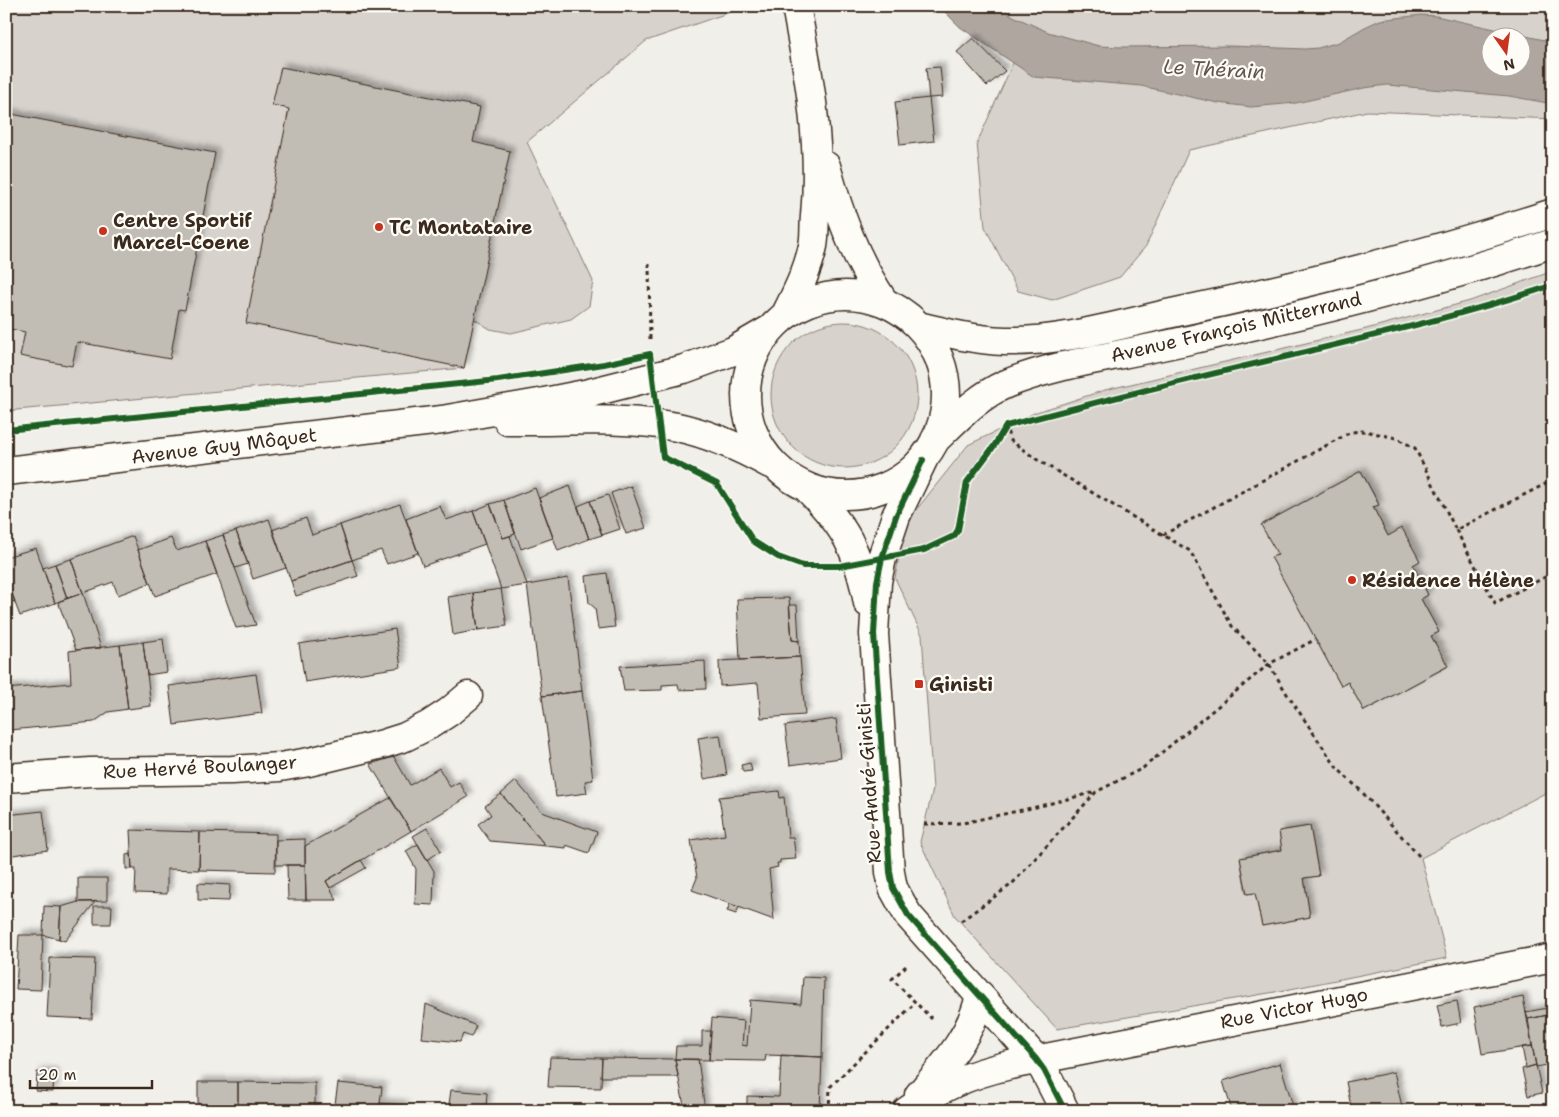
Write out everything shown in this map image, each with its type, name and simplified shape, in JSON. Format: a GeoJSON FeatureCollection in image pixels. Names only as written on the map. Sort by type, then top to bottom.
{"type":"FeatureCollection","features":[{"type":"Feature","properties":{"kind":"main road"},"geometry":{"type":"LineString","coordinates":[[796,6],[807,62],[815,124],[817,197],[813,246],[806,271],[778,322],[760,342],[751,363],[745,400],[751,429],[757,443],[776,467],[785,475],[806,487],[834,495],[862,494],[889,486],[913,470],[929,450],[945,411],[946,381],[936,351],[919,326],[896,308],[884,302],[866,274],[840,215],[815,124]]}},
{"type":"Feature","properties":{"kind":"main road","name":"Avenue François Mitterrand"},"geometry":{"type":"LineString","coordinates":[[919,326],[984,339],[1025,340],[1049,338],[1119,325],[1411,256],[1553,213]]}},
{"type":"Feature","properties":{"kind":"main road","name":"Avenue François Mitterrand"},"geometry":{"type":"LineString","coordinates":[[929,450],[962,414],[995,390],[1046,370],[1215,335],[1339,305],[1435,279],[1553,243]]}},
{"type":"Feature","properties":{"kind":"main road","name":"Avenue Guy Môquet"},"geometry":{"type":"LineString","coordinates":[[6,471],[442,420],[585,394],[668,373],[733,351],[812,301],[841,295],[870,297],[884,302]]}},
{"type":"Feature","properties":{"kind":"main road","name":"Avenue Guy Môquet"},"geometry":{"type":"LineString","coordinates":[[442,420],[606,421],[659,424],[679,427],[721,440],[776,467]]}},
{"type":"Feature","properties":{"kind":"main road","name":"Rue André Ginisti"},"geometry":{"type":"LineString","coordinates":[[929,450],[896,516],[882,558],[877,582],[874,634],[891,880],[898,900],[908,915],[1036,1059],[1044,1070],[1065,1111]]}},
{"type":"Feature","properties":{"kind":"main road","name":"Rue André Ginisti"},"geometry":{"type":"LineString","coordinates":[[806,487],[826,506],[848,538],[860,568],[874,634]]}},
{"type":"Feature","properties":{"kind":"main road","name":"Rue Hervé Boulanger"},"geometry":{"type":"LineString","coordinates":[[6,778],[90,772],[232,770],[280,767],[309,762],[406,737],[449,712],[468,696]]}},
{"type":"Feature","properties":{"kind":"main road","name":"Rue Victor Hugo"},"geometry":{"type":"LineString","coordinates":[[906,1111],[958,1080],[979,1072],[1036,1059],[1553,958]]}},
{"type":"Feature","properties":{"kind":"main road"},"geometry":{"type":"LineString","coordinates":[[906,1111],[959,1046],[973,1020],[980,995]]}},
{"type":"Feature","properties":{"kind":"path"},"geometry":{"type":"LineString","coordinates":[[649,263],[650,345]]}},
{"type":"Feature","properties":{"kind":"path"},"geometry":{"type":"LineString","coordinates":[[1006,426],[1010,440],[1036,459],[1190,551],[1232,626],[1269,664],[1286,694],[1337,768],[1362,792],[1421,858]]}},
{"type":"Feature","properties":{"kind":"path"},"geometry":{"type":"LineString","coordinates":[[1163,535],[1352,432],[1365,431],[1396,438],[1415,448],[1495,603],[1553,573]]}},
{"type":"Feature","properties":{"kind":"path"},"geometry":{"type":"LineString","coordinates":[[1456,530],[1553,480]]}},
{"type":"Feature","properties":{"kind":"path"},"geometry":{"type":"LineString","coordinates":[[924,824],[963,823],[1096,792],[1143,768],[1269,664],[1316,639]]}},
{"type":"Feature","properties":{"kind":"path"},"geometry":{"type":"LineString","coordinates":[[959,1046],[892,979],[931,943],[1012,884],[1096,792]]}},
{"type":"Feature","properties":{"kind":"path"},"geometry":{"type":"LineString","coordinates":[[829,1111],[830,1087],[915,1003]]}},
{"type":"Feature","properties":{"kind":"shaded area"},"geometry":{"type":"Polygon","coordinates":[[[6,6],[748,6],[646,41],[527,142],[593,281],[589,306],[571,319],[511,333],[490,329],[474,319],[464,368],[6,411],[6,6]]]}},
{"type":"Feature","properties":{"kind":"shaded area"},"geometry":{"type":"Polygon","coordinates":[[[1000,6],[1553,6],[1553,119],[1367,111],[1189,150],[1146,246],[1120,277],[1052,300],[1018,291],[985,227],[977,143],[1013,63],[1013,16],[1000,6]]]}},
{"type":"Feature","properties":{"kind":"shaded area"},"geometry":{"type":"Polygon","coordinates":[[[1553,271],[1553,789],[1421,858],[1447,958],[1275,992],[1057,1029],[955,916],[920,842],[933,789],[922,635],[895,578],[905,524],[968,445],[1034,413],[1105,390],[1366,329],[1470,301],[1553,271]],[[1361,471],[1262,525],[1278,554],[1272,558],[1341,686],[1348,682],[1364,711],[1447,667],[1431,636],[1439,632],[1421,599],[1428,595],[1413,565],[1419,561],[1388,536],[1373,507],[1379,504],[1361,471]],[[1310,826],[1279,831],[1282,850],[1240,858],[1246,894],[1255,893],[1262,926],[1310,917],[1304,878],[1319,876],[1310,826]]]}},
{"type":"Feature","properties":{"kind":"shaded area"},"geometry":{"type":"Polygon","coordinates":[[[844,322],[872,327],[896,343],[912,367],[917,395],[912,423],[896,447],[872,463],[844,468],[816,463],[792,447],[776,423],[771,395],[776,367],[792,343],[816,327],[844,322]]]}},
{"type":"Feature","properties":{"kind":"water","name":"Le Thérain"},"geometry":{"type":"Polygon","coordinates":[[[939,6],[1000,6],[1013,16],[1048,32],[1099,46],[1122,47],[1230,46],[1318,48],[1339,42],[1380,20],[1421,15],[1436,16],[1490,28],[1482,28],[1482,78],[1532,78],[1532,37],[1553,42],[1553,104],[1509,96],[1387,85],[1364,88],[1296,103],[1251,107],[1218,103],[1141,86],[1034,77],[960,27],[939,6]]]}},
{"type":"Feature","properties":{"kind":"building"},"geometry":{"type":"Polygon","coordinates":[[[973,38],[1005,71],[987,86],[957,52],[973,38]]]}},
{"type":"Feature","properties":{"kind":"building","name":"TC Montataire"},"geometry":{"type":"Polygon","coordinates":[[[281,67],[480,107],[473,142],[510,151],[464,368],[246,323],[289,109],[272,105],[281,67]]]}},
{"type":"Feature","properties":{"kind":"building"},"geometry":{"type":"Polygon","coordinates":[[[940,67],[943,97],[929,98],[926,68],[940,67]]]}},
{"type":"Feature","properties":{"kind":"building"},"geometry":{"type":"Polygon","coordinates":[[[929,98],[934,141],[900,145],[895,102],[929,98]]]}},
{"type":"Feature","properties":{"kind":"building","name":"Centre Sportif Marcel-Coene"},"geometry":{"type":"Polygon","coordinates":[[[6,113],[215,153],[185,310],[179,309],[170,359],[77,342],[72,366],[20,356],[25,332],[6,328],[6,113]]]}},
{"type":"Feature","properties":{"kind":"building","name":"Résidence Hélène"},"geometry":{"type":"Polygon","coordinates":[[[1361,471],[1379,505],[1373,507],[1388,536],[1402,528],[1420,561],[1413,565],[1428,595],[1421,599],[1439,632],[1431,636],[1448,666],[1364,711],[1348,682],[1341,686],[1271,557],[1278,555],[1261,525],[1361,471]]]}},
{"type":"Feature","properties":{"kind":"building"},"geometry":{"type":"Polygon","coordinates":[[[570,486],[589,539],[558,551],[539,498],[570,486]]]}},
{"type":"Feature","properties":{"kind":"building"},"geometry":{"type":"Polygon","coordinates":[[[631,486],[646,528],[626,534],[611,493],[631,486]]]}},
{"type":"Feature","properties":{"kind":"building"},"geometry":{"type":"Polygon","coordinates":[[[535,488],[553,538],[521,549],[504,500],[535,488]]]}},
{"type":"Feature","properties":{"kind":"building"},"geometry":{"type":"Polygon","coordinates":[[[608,495],[620,529],[602,535],[590,501],[608,495]]]}},
{"type":"Feature","properties":{"kind":"building"},"geometry":{"type":"Polygon","coordinates":[[[504,500],[515,534],[503,538],[490,504],[504,500]]]}},
{"type":"Feature","properties":{"kind":"building"},"geometry":{"type":"Polygon","coordinates":[[[590,501],[602,535],[589,539],[578,506],[590,501]]]}},
{"type":"Feature","properties":{"kind":"building"},"geometry":{"type":"Polygon","coordinates":[[[400,504],[418,553],[387,564],[381,550],[352,560],[340,525],[400,504]]]}},
{"type":"Feature","properties":{"kind":"building"},"geometry":{"type":"Polygon","coordinates":[[[490,504],[503,538],[510,536],[527,585],[501,589],[473,511],[490,504]]]}},
{"type":"Feature","properties":{"kind":"building"},"geometry":{"type":"Polygon","coordinates":[[[440,506],[446,520],[473,511],[485,544],[423,566],[406,519],[440,506]]]}},
{"type":"Feature","properties":{"kind":"building"},"geometry":{"type":"Polygon","coordinates":[[[306,518],[312,535],[340,525],[352,560],[291,581],[272,530],[306,518]]]}},
{"type":"Feature","properties":{"kind":"building"},"geometry":{"type":"Polygon","coordinates":[[[269,519],[286,568],[253,579],[236,531],[269,519]]]}},
{"type":"Feature","properties":{"kind":"building"},"geometry":{"type":"Polygon","coordinates":[[[236,531],[248,564],[235,568],[223,535],[236,531]]]}},
{"type":"Feature","properties":{"kind":"building"},"geometry":{"type":"Polygon","coordinates":[[[223,535],[256,625],[236,628],[205,541],[223,535]]]}},
{"type":"Feature","properties":{"kind":"building"},"geometry":{"type":"Polygon","coordinates":[[[133,536],[150,583],[118,595],[113,582],[83,593],[71,559],[133,536]]]}},
{"type":"Feature","properties":{"kind":"building"},"geometry":{"type":"Polygon","coordinates":[[[171,538],[177,551],[205,541],[217,574],[155,596],[138,550],[171,538]]]}},
{"type":"Feature","properties":{"kind":"building"},"geometry":{"type":"Polygon","coordinates":[[[36,548],[55,603],[20,616],[6,579],[6,557],[36,548]]]}},
{"type":"Feature","properties":{"kind":"building"},"geometry":{"type":"Polygon","coordinates":[[[71,559],[83,593],[67,598],[55,564],[71,559]]]}},
{"type":"Feature","properties":{"kind":"building"},"geometry":{"type":"Polygon","coordinates":[[[352,560],[358,576],[296,596],[291,581],[352,560]]]}},
{"type":"Feature","properties":{"kind":"building"},"geometry":{"type":"Polygon","coordinates":[[[55,564],[67,598],[55,603],[43,568],[55,564]]]}},
{"type":"Feature","properties":{"kind":"building"},"geometry":{"type":"Polygon","coordinates":[[[607,573],[615,627],[598,629],[595,608],[589,603],[586,576],[607,573]]]}},
{"type":"Feature","properties":{"kind":"building"},"geometry":{"type":"Polygon","coordinates":[[[568,578],[582,691],[542,696],[527,585],[568,578]]]}},
{"type":"Feature","properties":{"kind":"building"},"geometry":{"type":"Polygon","coordinates":[[[6,579],[15,601],[6,604],[6,579]]]}},
{"type":"Feature","properties":{"kind":"building"},"geometry":{"type":"Polygon","coordinates":[[[501,589],[507,626],[478,630],[473,593],[501,589]]]}},
{"type":"Feature","properties":{"kind":"building"},"geometry":{"type":"Polygon","coordinates":[[[83,593],[101,648],[76,650],[58,602],[83,593]]]}},
{"type":"Feature","properties":{"kind":"building"},"geometry":{"type":"Polygon","coordinates":[[[473,593],[478,630],[453,635],[448,597],[473,593]]]}},
{"type":"Feature","properties":{"kind":"building"},"geometry":{"type":"Polygon","coordinates":[[[789,598],[792,640],[799,641],[800,657],[740,660],[737,599],[789,598]]]}},
{"type":"Feature","properties":{"kind":"building"},"geometry":{"type":"Polygon","coordinates":[[[789,605],[797,605],[799,641],[792,640],[789,605]]]}},
{"type":"Feature","properties":{"kind":"building"},"geometry":{"type":"Polygon","coordinates":[[[395,629],[401,667],[305,682],[299,644],[395,629]]]}},
{"type":"Feature","properties":{"kind":"building"},"geometry":{"type":"Polygon","coordinates":[[[163,639],[167,672],[147,675],[143,642],[163,639]]]}},
{"type":"Feature","properties":{"kind":"building"},"geometry":{"type":"Polygon","coordinates":[[[143,642],[151,706],[128,709],[120,645],[143,642]]]}},
{"type":"Feature","properties":{"kind":"building"},"geometry":{"type":"Polygon","coordinates":[[[120,645],[128,709],[108,712],[94,722],[10,730],[6,689],[71,683],[69,651],[120,645]]]}},
{"type":"Feature","properties":{"kind":"building"},"geometry":{"type":"Polygon","coordinates":[[[800,657],[805,715],[761,718],[758,683],[720,686],[719,661],[800,657]]]}},
{"type":"Feature","properties":{"kind":"building"},"geometry":{"type":"Polygon","coordinates":[[[705,661],[706,689],[679,690],[678,684],[662,685],[662,690],[624,691],[620,666],[705,661]]]}},
{"type":"Feature","properties":{"kind":"building"},"geometry":{"type":"Polygon","coordinates":[[[256,674],[262,713],[174,725],[169,686],[256,674]]]}},
{"type":"Feature","properties":{"kind":"building"},"geometry":{"type":"Polygon","coordinates":[[[6,691],[10,730],[6,730],[6,691]]]}},
{"type":"Feature","properties":{"kind":"building"},"geometry":{"type":"Polygon","coordinates":[[[582,691],[593,780],[585,781],[587,793],[556,797],[542,696],[582,691]]]}},
{"type":"Feature","properties":{"kind":"building"},"geometry":{"type":"Polygon","coordinates":[[[836,719],[841,758],[790,765],[785,726],[836,719]]]}},
{"type":"Feature","properties":{"kind":"building"},"geometry":{"type":"Polygon","coordinates":[[[720,735],[727,775],[704,779],[698,738],[720,735]]]}},
{"type":"Feature","properties":{"kind":"building"},"geometry":{"type":"Polygon","coordinates":[[[394,757],[410,785],[439,768],[450,787],[459,782],[468,797],[411,831],[370,764],[394,757]]]}},
{"type":"Feature","properties":{"kind":"building"},"geometry":{"type":"Polygon","coordinates":[[[750,763],[752,771],[743,772],[741,765],[750,763]]]}},
{"type":"Feature","properties":{"kind":"building"},"geometry":{"type":"Polygon","coordinates":[[[516,781],[542,812],[597,832],[589,853],[566,845],[566,848],[546,846],[501,794],[516,781]]]}},
{"type":"Feature","properties":{"kind":"building"},"geometry":{"type":"Polygon","coordinates":[[[779,791],[780,798],[784,797],[788,837],[793,837],[796,859],[780,860],[780,863],[777,863],[778,867],[769,869],[774,920],[692,890],[697,878],[691,840],[725,835],[719,797],[779,791]]]}},
{"type":"Feature","properties":{"kind":"building"},"geometry":{"type":"Polygon","coordinates":[[[501,794],[546,846],[490,841],[478,824],[491,815],[485,806],[501,794]]]}},
{"type":"Feature","properties":{"kind":"building"},"geometry":{"type":"Polygon","coordinates":[[[390,798],[411,831],[326,881],[337,900],[306,900],[305,846],[390,798]]]}},
{"type":"Feature","properties":{"kind":"building"},"geometry":{"type":"Polygon","coordinates":[[[43,811],[48,850],[6,856],[6,815],[43,811]]]}},
{"type":"Feature","properties":{"kind":"building"},"geometry":{"type":"Polygon","coordinates":[[[1310,826],[1319,876],[1304,878],[1310,917],[1262,926],[1255,893],[1247,894],[1240,858],[1282,850],[1279,831],[1310,826]]]}},
{"type":"Feature","properties":{"kind":"building"},"geometry":{"type":"Polygon","coordinates":[[[427,828],[441,851],[427,860],[413,836],[427,828]]]}},
{"type":"Feature","properties":{"kind":"building"},"geometry":{"type":"Polygon","coordinates":[[[130,830],[200,832],[199,870],[167,869],[167,894],[135,893],[136,869],[132,869],[130,830]]]}},
{"type":"Feature","properties":{"kind":"building"},"geometry":{"type":"Polygon","coordinates":[[[200,832],[276,834],[275,872],[199,870],[200,832]]]}},
{"type":"Feature","properties":{"kind":"building"},"geometry":{"type":"Polygon","coordinates":[[[305,839],[305,865],[276,865],[276,840],[305,839]]]}},
{"type":"Feature","properties":{"kind":"building"},"geometry":{"type":"Polygon","coordinates":[[[418,844],[434,871],[433,905],[415,904],[416,869],[406,851],[418,844]]]}},
{"type":"Feature","properties":{"kind":"building"},"geometry":{"type":"Polygon","coordinates":[[[131,854],[132,869],[126,869],[126,855],[131,854]]]}},
{"type":"Feature","properties":{"kind":"building"},"geometry":{"type":"Polygon","coordinates":[[[361,860],[366,868],[330,888],[326,881],[361,860]]]}},
{"type":"Feature","properties":{"kind":"building"},"geometry":{"type":"Polygon","coordinates":[[[287,865],[305,865],[306,900],[288,900],[287,865]]]}},
{"type":"Feature","properties":{"kind":"building"},"geometry":{"type":"Polygon","coordinates":[[[78,878],[107,878],[107,901],[78,902],[78,878]]]}},
{"type":"Feature","properties":{"kind":"building"},"geometry":{"type":"Polygon","coordinates":[[[198,883],[230,885],[229,901],[198,900],[198,883]]]}},
{"type":"Feature","properties":{"kind":"building"},"geometry":{"type":"Polygon","coordinates":[[[78,902],[95,902],[65,941],[59,939],[61,907],[78,902]]]}},
{"type":"Feature","properties":{"kind":"building"},"geometry":{"type":"Polygon","coordinates":[[[730,904],[739,907],[736,914],[727,911],[730,904]]]}},
{"type":"Feature","properties":{"kind":"building"},"geometry":{"type":"Polygon","coordinates":[[[44,906],[61,907],[59,939],[43,935],[44,906]]]}},
{"type":"Feature","properties":{"kind":"building"},"geometry":{"type":"Polygon","coordinates":[[[94,906],[112,906],[111,924],[94,924],[94,906]]]}},
{"type":"Feature","properties":{"kind":"building"},"geometry":{"type":"Polygon","coordinates":[[[19,935],[43,935],[41,990],[16,989],[19,935]]]}},
{"type":"Feature","properties":{"kind":"building"},"geometry":{"type":"Polygon","coordinates":[[[50,958],[95,959],[92,1019],[47,1017],[50,958]]]}},
{"type":"Feature","properties":{"kind":"building"},"geometry":{"type":"Polygon","coordinates":[[[803,977],[824,978],[822,1057],[766,1055],[765,1061],[709,1060],[712,1018],[744,1021],[742,1045],[747,1046],[750,1000],[801,1004],[803,977]]]}},
{"type":"Feature","properties":{"kind":"building"},"geometry":{"type":"Polygon","coordinates":[[[1523,997],[1532,1046],[1482,1054],[1474,1007],[1523,997]]]}},
{"type":"Feature","properties":{"kind":"building"},"geometry":{"type":"Polygon","coordinates":[[[1457,1001],[1461,1023],[1442,1027],[1437,1005],[1457,1001]]]}},
{"type":"Feature","properties":{"kind":"building"},"geometry":{"type":"Polygon","coordinates":[[[426,1004],[476,1026],[471,1037],[463,1034],[460,1042],[422,1038],[426,1004]]]}},
{"type":"Feature","properties":{"kind":"building"},"geometry":{"type":"Polygon","coordinates":[[[1553,1007],[1553,1014],[1528,1019],[1526,1012],[1553,1007]]]}},
{"type":"Feature","properties":{"kind":"building"},"geometry":{"type":"Polygon","coordinates":[[[1553,1014],[1553,1064],[1536,1067],[1528,1019],[1553,1014]]]}},
{"type":"Feature","properties":{"kind":"building"},"geometry":{"type":"Polygon","coordinates":[[[702,1031],[711,1031],[709,1060],[675,1059],[676,1046],[702,1046],[702,1031]]]}},
{"type":"Feature","properties":{"kind":"building"},"geometry":{"type":"Polygon","coordinates":[[[1532,1046],[1536,1065],[1526,1068],[1522,1047],[1532,1046]]]}},
{"type":"Feature","properties":{"kind":"building"},"geometry":{"type":"Polygon","coordinates":[[[781,1055],[822,1057],[820,1109],[779,1107],[747,1111],[747,1096],[779,1097],[781,1055]]]}},
{"type":"Feature","properties":{"kind":"building"},"geometry":{"type":"Polygon","coordinates":[[[550,1057],[602,1058],[601,1088],[548,1087],[550,1057]]]}},
{"type":"Feature","properties":{"kind":"building"},"geometry":{"type":"Polygon","coordinates":[[[602,1058],[675,1059],[678,1077],[601,1077],[602,1058]]]}},
{"type":"Feature","properties":{"kind":"building"},"geometry":{"type":"Polygon","coordinates":[[[675,1059],[698,1059],[705,1111],[685,1111],[675,1059]]]}},
{"type":"Feature","properties":{"kind":"building"},"geometry":{"type":"Polygon","coordinates":[[[1280,1063],[1294,1109],[1287,1111],[1232,1111],[1223,1081],[1280,1063]]]}},
{"type":"Feature","properties":{"kind":"building"},"geometry":{"type":"Polygon","coordinates":[[[1536,1065],[1542,1093],[1528,1096],[1522,1069],[1536,1065]]]}},
{"type":"Feature","properties":{"kind":"building"},"geometry":{"type":"Polygon","coordinates":[[[37,1072],[54,1073],[53,1092],[36,1091],[37,1072]]]}},
{"type":"Feature","properties":{"kind":"building"},"geometry":{"type":"Polygon","coordinates":[[[1394,1072],[1403,1111],[1352,1111],[1346,1082],[1394,1072]]]}},
{"type":"Feature","properties":{"kind":"building"},"geometry":{"type":"Polygon","coordinates":[[[198,1082],[238,1082],[238,1111],[198,1111],[198,1082]]]}},
{"type":"Feature","properties":{"kind":"building"},"geometry":{"type":"Polygon","coordinates":[[[238,1082],[315,1083],[315,1111],[238,1111],[238,1082]]]}},
{"type":"Feature","properties":{"kind":"building"},"geometry":{"type":"Polygon","coordinates":[[[338,1083],[382,1087],[379,1111],[334,1111],[338,1083]]]}},
{"type":"Feature","properties":{"kind":"building"},"geometry":{"type":"Polygon","coordinates":[[[451,1090],[487,1093],[486,1108],[449,1104],[451,1090]]]}},
{"type":"Feature","properties":{"kind":"building"},"geometry":{"type":"Polygon","coordinates":[[[380,1103],[403,1105],[403,1111],[379,1111],[380,1103]]]}},
{"type":"Feature","properties":{"kind":"building"},"geometry":{"type":"Polygon","coordinates":[[[779,1107],[820,1109],[820,1111],[760,1111],[779,1107]]]}},
{"type":"Feature","properties":{"kind":"cycle path"},"geometry":{"type":"LineString","coordinates":[[6,430],[498,380],[604,364],[650,354],[663,457],[717,484],[753,541],[778,557],[803,566],[840,566],[924,550],[954,536],[958,530],[967,482],[994,446],[1006,426],[1149,389],[1424,323],[1553,285]]}},
{"type":"Feature","properties":{"kind":"cycle path"},"geometry":{"type":"LineString","coordinates":[[923,460],[896,516],[882,558],[877,582],[874,634],[890,872],[893,888],[908,915],[1036,1059],[1044,1070],[1065,1111]]}},
{"type":"Feature","properties":{"kind":"place","name":"TC Montataire"},"geometry":{"type":"Point","coordinates":[379,227]}},
{"type":"Feature","properties":{"kind":"place","name":"Centre Sportif Marcel-Coene"},"geometry":{"type":"Point","coordinates":[103,231]}},
{"type":"Feature","properties":{"kind":"place","name":"Résidence Hélène"},"geometry":{"type":"Point","coordinates":[1352,580]}},
{"type":"Feature","properties":{"kind":"place","name":"Ginisti"},"geometry":{"type":"Point","coordinates":[919,684]}}]}
